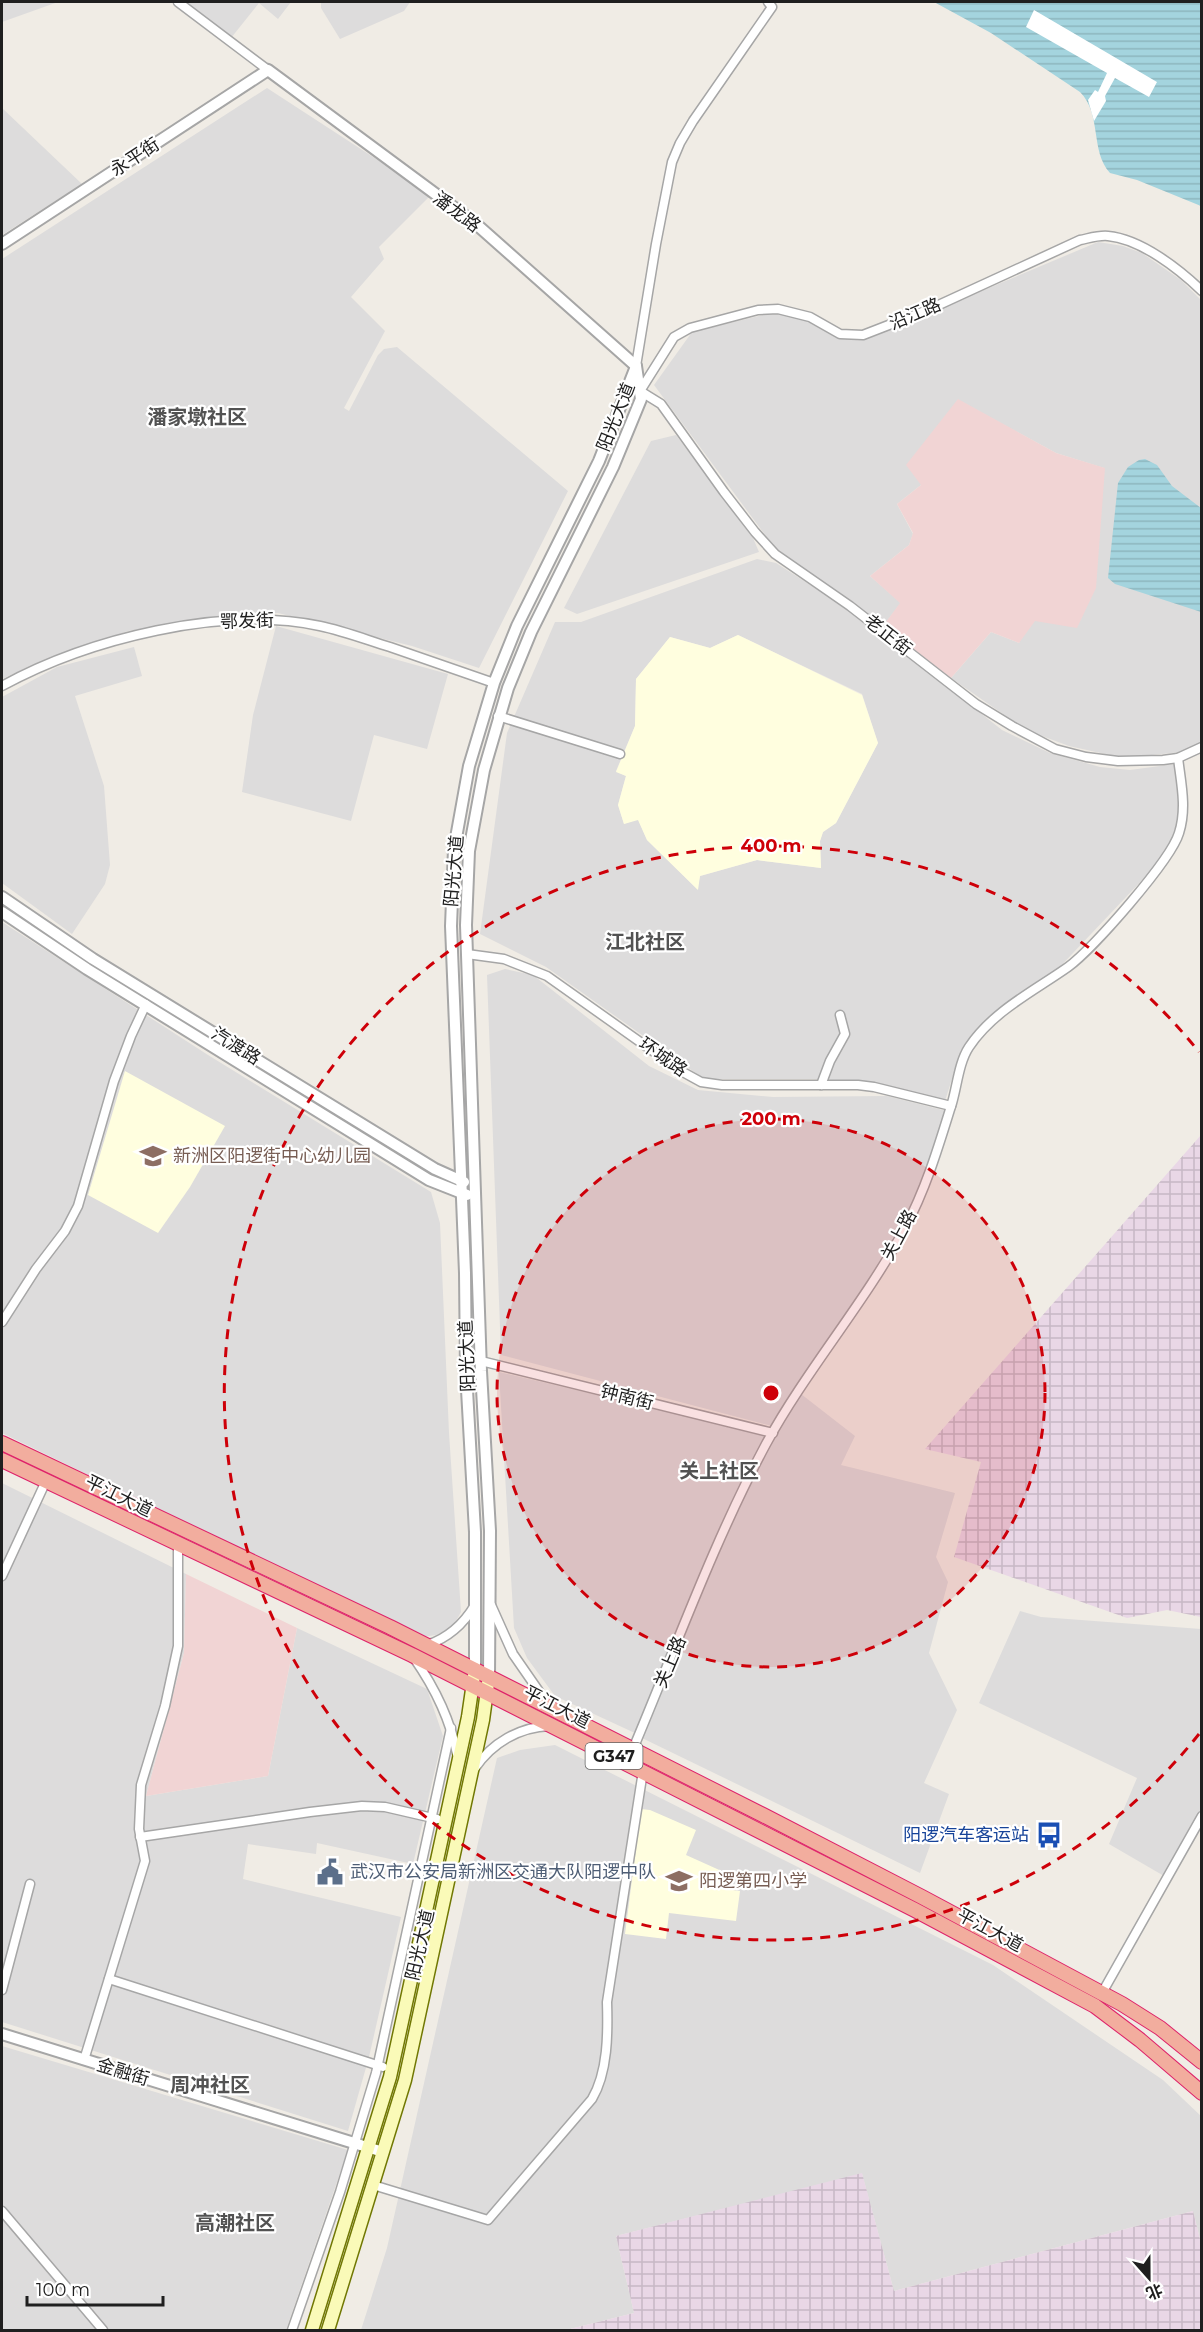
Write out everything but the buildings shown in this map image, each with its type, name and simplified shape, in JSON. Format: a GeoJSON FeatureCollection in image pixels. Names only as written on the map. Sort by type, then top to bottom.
{"type":"FeatureCollection","features":[{"type":"Feature","properties":{"kind":"highway","name":"平江大道"},"geometry":{"type":"LineString","coordinates":[[2,1443],[427,1645],[922,1897],[1102,1993],[1160,2028],[1202,2062]]}},
{"type":"Feature","properties":{"kind":"highway","name":"平江大道"},"geometry":{"type":"LineString","coordinates":[[2,1460],[488,1692],[905,1905],[1095,2006],[1140,2040],[1202,2093]]}},
{"type":"Feature","properties":{"kind":"main road","name":"阳光大道"},"geometry":{"type":"LineString","coordinates":[[312,2331],[392,2069],[459,1762],[475,1669]]}},
{"type":"Feature","properties":{"kind":"main road","name":"阳光大道"},"geometry":{"type":"LineString","coordinates":[[328,2331],[405,2080],[472,1773],[489,1676]]}},
{"type":"Feature","properties":{"kind":"street"},"geometry":{"type":"LineString","coordinates":[[178,2],[268,70]]}},
{"type":"Feature","properties":{"kind":"street"},"geometry":{"type":"LineString","coordinates":[[636,366],[672,162],[693,121],[772,7],[768,2]]}},
{"type":"Feature","properties":{"kind":"street","name":"永平街"},"geometry":{"type":"LineString","coordinates":[[2,244],[268,70]]}},
{"type":"Feature","properties":{"kind":"street","name":"潘龙路"},"geometry":{"type":"LineString","coordinates":[[268,70],[476,224],[636,366]]}},
{"type":"Feature","properties":{"kind":"street","name":"沿江路"},"geometry":{"type":"LineString","coordinates":[[640,391],[674,337],[690,328],[758,310],[778,309],[810,317],[840,334],[863,335],[930,309],[1080,240],[1094,236],[1117,237],[1140,247],[1179,271],[1202,291]]}},
{"type":"Feature","properties":{"kind":"street","name":"阳光大道"},"geometry":{"type":"LineString","coordinates":[[489,1676],[490,1531],[481,1361],[467,954],[466,902],[471,842],[484,770],[498,716],[531,632],[620,450],[641,399],[636,366]]}},
{"type":"Feature","properties":{"kind":"street","name":"阳光大道"},"geometry":{"type":"LineString","coordinates":[[475,1669],[475,1532],[466,1372],[451,947],[452,878],[458,821],[469,766],[494,683],[517,626],[599,460],[636,366]]}},
{"type":"Feature","properties":{"kind":"street","name":"老正街"},"geometry":{"type":"LineString","coordinates":[[640,391],[661,404],[730,500],[775,554],[850,606],[976,704],[1055,749],[1070,753],[1118,761],[1148,761],[1178,758],[1202,747]]}},
{"type":"Feature","properties":{"kind":"street","name":"鄂发街"},"geometry":{"type":"LineString","coordinates":[[2,686],[51,663],[127,638],[220,621],[263,619],[302,622],[338,630],[494,683]]}},
{"type":"Feature","properties":{"kind":"street"},"geometry":{"type":"LineString","coordinates":[[498,716],[620,754]]}},
{"type":"Feature","properties":{"kind":"street","name":"关上路"},"geometry":{"type":"LineString","coordinates":[[633,1749],[746,1484],[773,1433],[822,1355],[871,1287],[906,1226],[935,1160],[967,1050],[1005,1010],[1070,966],[1082,955],[1170,853],[1180,832],[1183,816],[1178,758]]}},
{"type":"Feature","properties":{"kind":"street","name":"汽渡路"},"geometry":{"type":"LineString","coordinates":[[2,897],[93,959],[435,1169],[476,1186]]}},
{"type":"Feature","properties":{"kind":"street","name":"汽渡路"},"geometry":{"type":"LineString","coordinates":[[2,912],[70,958],[429,1180],[476,1199]]}},
{"type":"Feature","properties":{"kind":"street","name":"环城路"},"geometry":{"type":"LineString","coordinates":[[467,954],[504,959],[547,976],[681,1071],[701,1082],[722,1085],[874,1087],[951,1106]]}},
{"type":"Feature","properties":{"kind":"street"},"geometry":{"type":"LineString","coordinates":[[2,1322],[36,1269],[65,1231],[78,1206],[114,1081],[146,1004]]}},
{"type":"Feature","properties":{"kind":"street"},"geometry":{"type":"LineString","coordinates":[[821,1085],[830,1061],[845,1034],[840,1015]]}},
{"type":"Feature","properties":{"kind":"street","name":"钟南街"},"geometry":{"type":"LineString","coordinates":[[481,1361],[773,1433]]}},
{"type":"Feature","properties":{"kind":"street"},"geometry":{"type":"LineString","coordinates":[[2,1576],[46,1481]]}},
{"type":"Feature","properties":{"kind":"street"},"geometry":{"type":"LineString","coordinates":[[84,2060],[145,1861],[140,1837],[141,1785],[165,1706],[178,1646],[178,1544]]}},
{"type":"Feature","properties":{"kind":"street"},"geometry":{"type":"LineString","coordinates":[[490,1604],[513,1654],[531,1683],[551,1708]]}},
{"type":"Feature","properties":{"kind":"street"},"geometry":{"type":"LineString","coordinates":[[427,1645],[455,1630],[475,1605]]}},
{"type":"Feature","properties":{"kind":"street"},"geometry":{"type":"LineString","coordinates":[[412,1655],[435,1692],[451,1728],[459,1762]]}},
{"type":"Feature","properties":{"kind":"street"},"geometry":{"type":"LineString","coordinates":[[472,1773],[483,1757],[505,1738],[524,1730],[554,1726]]}},
{"type":"Feature","properties":{"kind":"street"},"geometry":{"type":"LineString","coordinates":[[292,2331],[355,2143],[378,2065],[451,1728]]}},
{"type":"Feature","properties":{"kind":"street"},"geometry":{"type":"LineString","coordinates":[[373,2185],[488,2220],[592,2099],[601,2077],[608,2028],[607,2002],[643,1770]]}},
{"type":"Feature","properties":{"kind":"street"},"geometry":{"type":"LineString","coordinates":[[140,1837],[362,1806],[385,1807],[446,1821]]}},
{"type":"Feature","properties":{"kind":"street"},"geometry":{"type":"LineString","coordinates":[[1102,1993],[1202,1816]]}},
{"type":"Feature","properties":{"kind":"street"},"geometry":{"type":"LineString","coordinates":[[2,1990],[30,1884]]}},
{"type":"Feature","properties":{"kind":"street"},"geometry":{"type":"LineString","coordinates":[[109,1979],[392,2069]]}},
{"type":"Feature","properties":{"kind":"street","name":"金融街"},"geometry":{"type":"LineString","coordinates":[[2,2034],[383,2152]]}},
{"type":"Feature","properties":{"kind":"street"},"geometry":{"type":"LineString","coordinates":[[2,2211],[103,2331]]}},
{"type":"Feature","properties":{"kind":"shaded area"},"geometry":{"type":"Polygon","coordinates":[[[2,2],[58,2],[2,22],[2,2]]]}},
{"type":"Feature","properties":{"kind":"shaded area"},"geometry":{"type":"Polygon","coordinates":[[[179,2],[291,2],[278,19],[259,3],[231,38],[179,2]]]}},
{"type":"Feature","properties":{"kind":"shaded area"},"geometry":{"type":"Polygon","coordinates":[[[321,2],[410,2],[404,11],[340,39],[321,8],[321,2]]]}},
{"type":"Feature","properties":{"kind":"shaded area"},"geometry":{"type":"Polygon","coordinates":[[[267,88],[410,181],[429,197],[379,247],[384,259],[351,297],[385,331],[344,408],[349,411],[378,355],[384,349],[397,347],[568,491],[479,668],[412,646],[278,613],[234,614],[128,631],[37,663],[2,679],[2,259],[267,88]]]}},
{"type":"Feature","properties":{"kind":"shaded area"},"geometry":{"type":"Polygon","coordinates":[[[2,108],[82,184],[2,235],[2,108]]]}},
{"type":"Feature","properties":{"kind":"shaded area"},"geometry":{"type":"Polygon","coordinates":[[[1098,242],[1123,246],[1142,253],[1181,280],[1201,300],[1201,743],[1182,752],[1123,758],[1069,746],[1026,730],[951,678],[991,632],[1019,643],[1104,468],[1056,453],[958,400],[921,485],[897,504],[913,534],[909,545],[870,576],[901,603],[883,626],[774,547],[654,385],[692,332],[763,315],[781,314],[804,318],[844,338],[872,337],[1098,242]]]}},
{"type":"Feature","properties":{"kind":"shaded area"},"geometry":{"type":"Polygon","coordinates":[[[958,399],[1056,453],[1105,468],[1096,588],[1077,628],[1035,621],[1019,643],[991,632],[951,678],[883,626],[900,603],[870,576],[909,545],[913,533],[897,504],[921,485],[906,465],[958,399]]]}},
{"type":"Feature","properties":{"kind":"shaded area"},"geometry":{"type":"Polygon","coordinates":[[[676,435],[753,538],[759,552],[577,614],[564,608],[651,441],[676,435]]]}},
{"type":"Feature","properties":{"kind":"shaded area"},"geometry":{"type":"Polygon","coordinates":[[[757,559],[776,563],[848,609],[1002,730],[1050,753],[1100,767],[1130,770],[1175,764],[1180,811],[1173,835],[1164,857],[1055,972],[996,1015],[961,1050],[945,1101],[843,1082],[814,1079],[704,1079],[546,967],[480,934],[507,733],[555,622],[581,622],[757,559]],[[738,635],[710,648],[670,637],[636,679],[635,726],[616,771],[626,776],[618,805],[624,824],[638,819],[647,840],[697,889],[700,876],[757,860],[821,868],[820,841],[823,832],[836,823],[878,743],[862,694],[738,635]]]}},
{"type":"Feature","properties":{"kind":"shaded area"},"geometry":{"type":"Polygon","coordinates":[[[276,626],[448,674],[427,749],[374,735],[351,821],[242,792],[253,715],[276,626]]]}},
{"type":"Feature","properties":{"kind":"shaded area"},"geometry":{"type":"Polygon","coordinates":[[[738,635],[862,695],[878,743],[836,823],[823,832],[820,841],[821,868],[757,860],[700,876],[698,890],[647,840],[638,820],[624,824],[618,805],[626,776],[616,772],[635,726],[636,679],[670,637],[710,648],[738,635]]]}},
{"type":"Feature","properties":{"kind":"shaded area"},"geometry":{"type":"Polygon","coordinates":[[[134,647],[142,676],[75,696],[104,786],[110,865],[105,884],[72,934],[2,883],[2,697],[57,667],[134,647]]]}},
{"type":"Feature","properties":{"kind":"shaded area"},"geometry":{"type":"Polygon","coordinates":[[[2,922],[208,1055],[431,1192],[440,1223],[449,1433],[461,1612],[452,1628],[436,1635],[422,1637],[2,1433],[2,922]]]}},
{"type":"Feature","properties":{"kind":"shaded area"},"geometry":{"type":"Polygon","coordinates":[[[505,969],[533,975],[649,1066],[698,1090],[773,1097],[887,1096],[947,1111],[934,1156],[902,1227],[859,1298],[772,1426],[501,1355],[487,975],[505,969]]]}},
{"type":"Feature","properties":{"kind":"shaded area","name":"新洲区阳逻街中心幼儿园"},"geometry":{"type":"Polygon","coordinates":[[[125,1071],[225,1126],[190,1187],[158,1233],[88,1195],[125,1071]]]}},
{"type":"Feature","properties":{"kind":"shaded area"},"geometry":{"type":"Polygon","coordinates":[[[1201,1135],[1201,1617],[1167,1610],[1127,1618],[954,1557],[981,1462],[925,1449],[1201,1135]]]}},
{"type":"Feature","properties":{"kind":"shaded area"},"geometry":{"type":"Polygon","coordinates":[[[499,1372],[766,1435],[708,1561],[637,1734],[555,1696],[527,1658],[514,1628],[499,1372]]]}},
{"type":"Feature","properties":{"kind":"shaded area"},"geometry":{"type":"Polygon","coordinates":[[[801,1394],[855,1436],[841,1465],[955,1493],[936,1557],[948,1582],[929,1653],[957,1710],[924,1783],[949,1794],[920,1873],[642,1738],[713,1564],[770,1442],[801,1394]]]}},
{"type":"Feature","properties":{"kind":"shaded area"},"geometry":{"type":"Polygon","coordinates":[[[2,1483],[186,1574],[184,1653],[146,1796],[268,1776],[297,1628],[427,1689],[443,1736],[413,1864],[317,1843],[316,1854],[248,1844],[243,1879],[401,1917],[369,2057],[348,2131],[2,2022],[2,1483]]]}},
{"type":"Feature","properties":{"kind":"shaded area"},"geometry":{"type":"Polygon","coordinates":[[[186,1574],[297,1628],[268,1776],[146,1796],[184,1653],[186,1574]]]}},
{"type":"Feature","properties":{"kind":"shaded area"},"geometry":{"type":"Polygon","coordinates":[[[1020,1611],[1041,1617],[1201,1629],[1201,1809],[1164,1876],[1109,1844],[1137,1778],[979,1703],[1020,1611]]]}},
{"type":"Feature","properties":{"kind":"shaded area"},"geometry":{"type":"Polygon","coordinates":[[[555,1745],[993,1965],[1163,2080],[1201,2116],[1201,2243],[1193,2211],[894,2291],[862,2174],[616,2236],[634,2313],[566,2330],[361,2330],[387,2248],[497,1758],[520,1750],[555,1745]]]}},
{"type":"Feature","properties":{"kind":"shaded area","name":"阳逻第四小学"},"geometry":{"type":"Polygon","coordinates":[[[641,1809],[650,1810],[696,1830],[686,1855],[726,1873],[725,1889],[740,1891],[736,1921],[669,1913],[666,1939],[625,1934],[641,1809]]]}},
{"type":"Feature","properties":{"kind":"shaded area"},"geometry":{"type":"Polygon","coordinates":[[[2,2046],[348,2150],[286,2330],[2,2330],[2,2046]]]}},
{"type":"Feature","properties":{"kind":"shaded area"},"geometry":{"type":"Polygon","coordinates":[[[862,2173],[894,2291],[1193,2211],[1201,2243],[1201,2330],[566,2330],[634,2313],[616,2236],[862,2173]]]}},
{"type":"Feature","properties":{"kind":"water"},"geometry":{"type":"Polygon","coordinates":[[[934,2],[1201,2],[1201,206],[1137,180],[1110,173],[1100,154],[1091,111],[1080,92],[991,33],[934,2]]]}},
{"type":"Feature","properties":{"kind":"water"},"geometry":{"type":"Polygon","coordinates":[[[1145,459],[1157,465],[1172,486],[1201,508],[1201,612],[1115,584],[1108,578],[1118,483],[1128,467],[1145,459]]]}},
{"type":"Feature","properties":{"kind":"pier"},"geometry":{"type":"Polygon","coordinates":[[[1034,10],[1157,82],[1149,97],[1115,78],[1105,96],[1106,101],[1094,121],[1088,100],[1095,90],[1098,92],[1107,73],[1026,27],[1034,10]]]}},
{"type":"Feature","properties":{"kind":"place","name":"新洲区阳逻街中心幼儿园"},"geometry":{"type":"Point","coordinates":[153,1156]}},
{"type":"Feature","properties":{"kind":"place","name":"阳逻汽车客运站"},"geometry":{"type":"Point","coordinates":[1049,1835]}},
{"type":"Feature","properties":{"kind":"place","name":"武汉市公安局新洲区交通大队阳逻中队"},"geometry":{"type":"Point","coordinates":[330,1872]}},
{"type":"Feature","properties":{"kind":"place","name":"阳逻第四小学"},"geometry":{"type":"Point","coordinates":[679,1881]}},
{"type":"Feature","properties":{"kind":"district","name":"潘家墩社区"},"geometry":{"type":"Point","coordinates":[197,417]}},
{"type":"Feature","properties":{"kind":"district","name":"江北社区"},"geometry":{"type":"Point","coordinates":[645,942]}},
{"type":"Feature","properties":{"kind":"district","name":"关上社区"},"geometry":{"type":"Point","coordinates":[719,1471]}},
{"type":"Feature","properties":{"kind":"district","name":"周冲社区"},"geometry":{"type":"Point","coordinates":[210,2085]}},
{"type":"Feature","properties":{"kind":"district","name":"高潮社区"},"geometry":{"type":"Point","coordinates":[235,2223]}}]}
